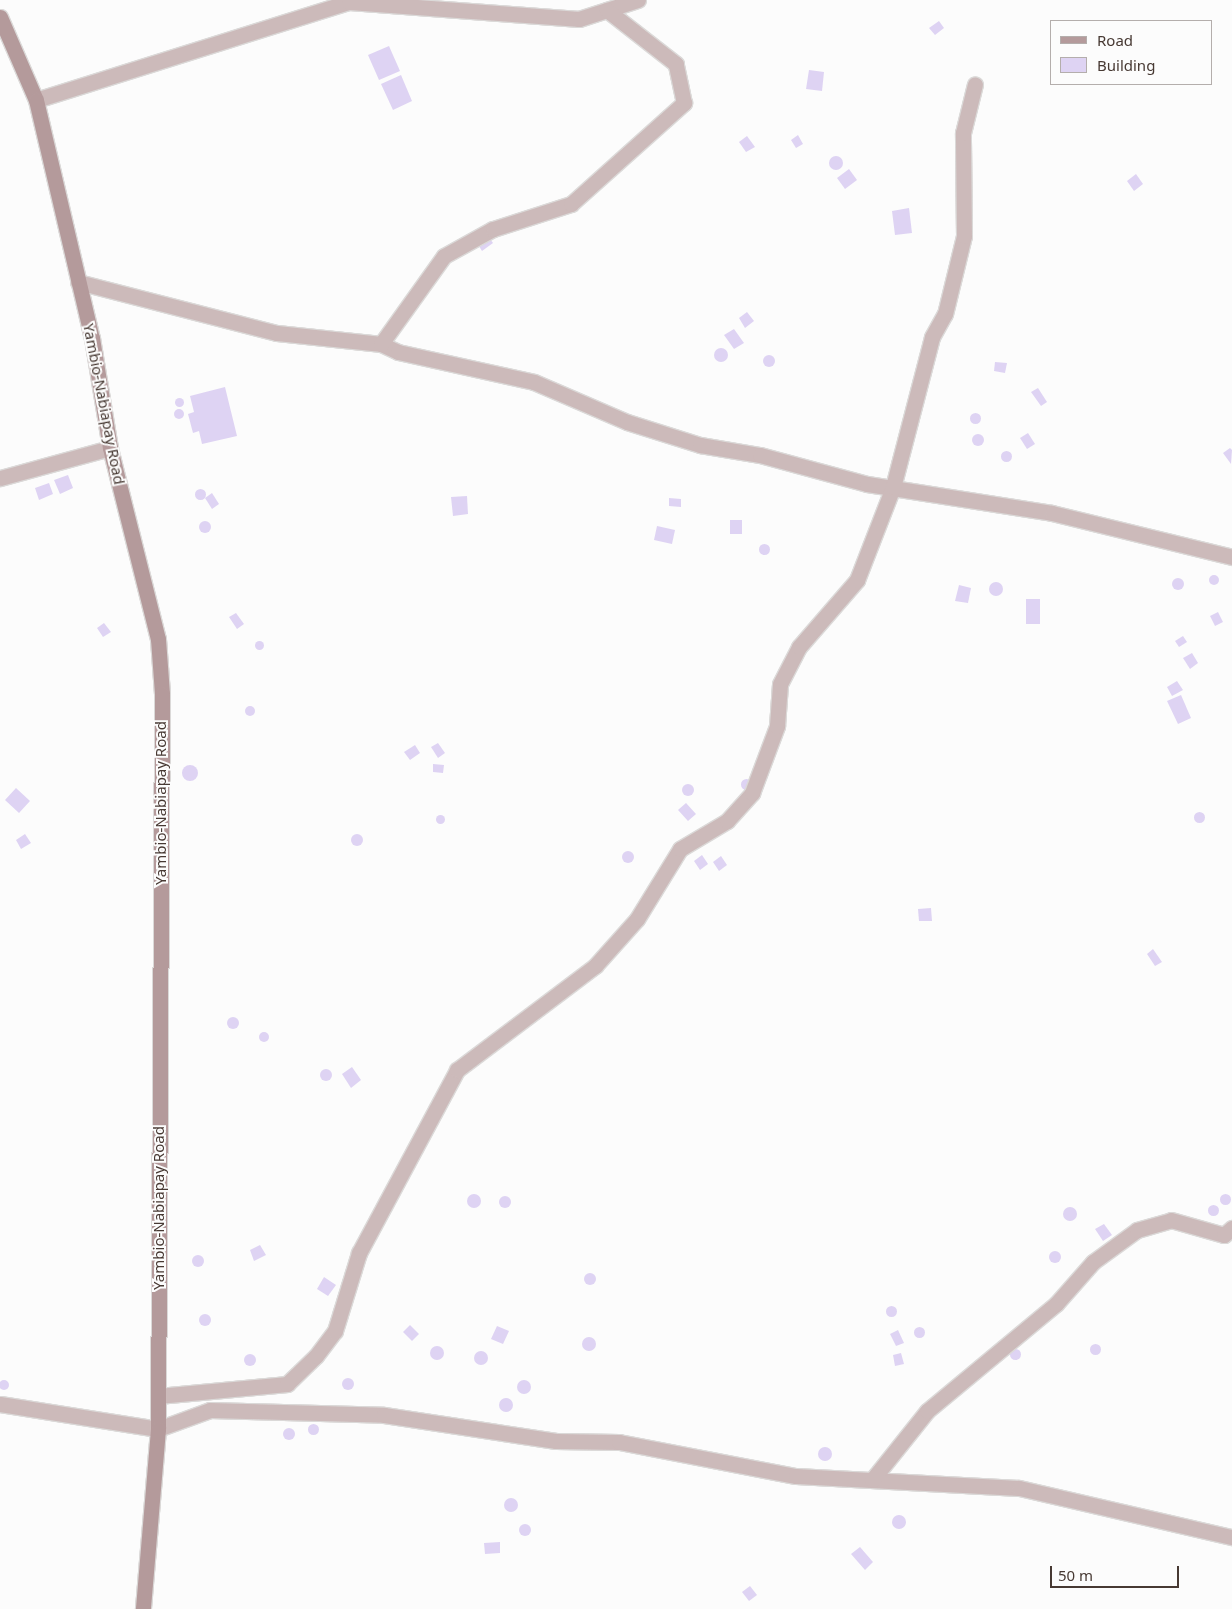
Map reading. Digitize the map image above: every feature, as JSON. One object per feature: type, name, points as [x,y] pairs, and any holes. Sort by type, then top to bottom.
[{"type":"main road","name":"Yambio-Nabiapay Road","points":[[0,18],[36,100],[92,338],[110,448],[158,639],[162,694],[158,1428],[143,1609]]},
{"type":"street","points":[[36,100],[349,2],[579,19],[638,0]]},
{"type":"street","points":[[381,344],[444,256],[493,229],[571,204],[684,103],[676,64],[607,10]]},
{"type":"street","points":[[158,1396],[287,1384],[316,1356],[335,1331],[359,1253],[457,1070],[595,966],[637,919],[680,849],[727,821],[752,793],[777,726],[780,684],[799,647],[857,580],[893,487],[932,338],[945,314],[964,236],[963,133],[975,84]]},
{"type":"street","points":[[78,282],[277,333],[381,344],[398,352],[534,382],[627,422],[700,445],[760,455],[893,487],[1052,513],[1232,557]]},
{"type":"street","points":[[0,478],[110,448]]},
{"type":"street","points":[[872,1480],[927,1411],[1056,1304],[1093,1262],[1137,1230],[1171,1220],[1224,1235],[1232,1228]]},
{"type":"street","points":[[0,1404],[158,1428],[210,1410],[384,1415],[556,1441],[619,1442],[796,1476],[1019,1488],[1232,1537]]},
{"type":"building","points":[[939,21],[944,28],[935,35],[929,28]]},
{"type":"building","points":[[389,46],[400,71],[379,80],[368,55]]},
{"type":"building","points":[[809,70],[824,72],[822,91],[806,89]]},
{"type":"building","points":[[401,75],[412,101],[393,110],[381,84]]},
{"type":"building","points":[[798,135],[803,144],[796,148],[791,140]]},
{"type":"building","points":[[747,136],[755,147],[746,152],[739,142]]},
{"type":"building","points":[[836,156],[841,158],[843,163],[841,168],[836,170],[831,168],[829,163],[831,158]]},
{"type":"building","points":[[849,169],[857,180],[845,189],[837,178]]},
{"type":"building","points":[[1136,174],[1143,184],[1134,191],[1127,181]]},
{"type":"building","points":[[909,208],[912,233],[895,235],[892,211]]},
{"type":"building","points":[[488,236],[493,243],[482,251],[477,243]]},
{"type":"building","points":[[747,312],[754,321],[745,328],[739,318]]},
{"type":"building","points":[[734,329],[744,343],[734,349],[724,335]]},
{"type":"building","points":[[718,348],[724,348],[728,355],[724,362],[718,362],[714,358],[714,352]]},
{"type":"building","points":[[767,355],[771,355],[775,361],[771,367],[767,367],[763,363],[763,359]]},
{"type":"building","points":[[995,362],[1007,363],[1005,373],[994,371]]},
{"type":"building","points":[[225,387],[237,436],[202,444],[199,431],[193,433],[188,414],[194,412],[190,396]]},
{"type":"building","points":[[1038,388],[1047,402],[1041,406],[1031,392]]},
{"type":"building","points":[[179,397],[184,402],[179,407],[174,402]]},
{"type":"building","points":[[179,409],[184,414],[179,419],[174,414]]},
{"type":"building","points":[[975,412],[981,418],[975,424],[969,418]]},
{"type":"building","points":[[1028,433],[1035,444],[1027,449],[1020,438]]},
{"type":"building","points":[[978,434],[984,440],[978,446],[972,440]]},
{"type":"building","points":[[1230,448],[1232,450],[1231,464],[1223,453]]},
{"type":"building","points":[[1004,451],[1008,451],[1011,456],[1010,460],[1004,461],[1001,458],[1001,454]]},
{"type":"building","points":[[68,475],[73,488],[60,494],[54,480]]},
{"type":"building","points":[[49,483],[53,494],[39,500],[35,488]]},
{"type":"building","points":[[198,489],[202,489],[205,494],[204,498],[198,499],[195,496],[195,492]]},
{"type":"building","points":[[212,493],[219,504],[212,509],[205,498]]},
{"type":"building","points":[[467,496],[468,514],[453,516],[451,497]]},
{"type":"building","points":[[669,498],[681,499],[681,507],[669,506]]},
{"type":"building","points":[[730,520],[742,520],[742,534],[730,534]]},
{"type":"building","points":[[203,521],[207,521],[211,527],[207,533],[203,533],[199,529],[199,525]]},
{"type":"building","points":[[657,526],[675,530],[672,544],[654,540]]},
{"type":"building","points":[[764,543],[770,549],[764,555],[758,549]]},
{"type":"building","points":[[1214,575],[1219,580],[1214,585],[1209,580]]},
{"type":"building","points":[[1176,578],[1180,578],[1184,584],[1180,590],[1176,590],[1172,586],[1172,582]]},
{"type":"building","points":[[996,582],[1001,584],[1003,589],[1001,594],[996,596],[991,594],[989,589],[991,584]]},
{"type":"building","points":[[959,585],[971,588],[968,603],[955,601]]},
{"type":"building","points":[[1026,599],[1040,599],[1040,624],[1026,624]]},
{"type":"building","points":[[1218,612],[1223,622],[1215,626],[1210,616]]},
{"type":"building","points":[[236,613],[244,624],[237,629],[229,617]]},
{"type":"building","points":[[104,623],[111,632],[103,637],[97,628]]},
{"type":"building","points":[[1183,636],[1187,642],[1179,647],[1175,641]]},
{"type":"building","points":[[259,641],[263,645],[259,649],[255,645]]},
{"type":"building","points":[[1192,653],[1198,663],[1190,669],[1183,658]]},
{"type":"building","points":[[1177,681],[1183,690],[1172,696],[1167,687]]},
{"type":"building","points":[[1181,695],[1191,718],[1178,724],[1167,701]]},
{"type":"building","points":[[248,706],[252,706],[255,711],[254,715],[248,716],[245,713],[245,709]]},
{"type":"building","points":[[438,743],[445,753],[438,758],[431,747]]},
{"type":"building","points":[[415,745],[420,753],[410,760],[404,752]]},
{"type":"building","points":[[433,764],[444,765],[443,773],[433,772]]},
{"type":"building","points":[[190,765],[198,773],[190,781],[182,773]]},
{"type":"building","points":[[746,778],[752,784],[746,790],[740,784]]},
{"type":"building","points":[[690,784],[693,785],[693,795],[686,796],[683,795],[682,788],[683,785]]},
{"type":"building","points":[[16,788],[30,801],[19,813],[5,800]]},
{"type":"building","points":[[686,803],[696,814],[688,821],[678,810]]},
{"type":"building","points":[[1197,812],[1201,812],[1204,817],[1203,821],[1197,822],[1194,819],[1194,815]]},
{"type":"building","points":[[440,814],[445,819],[440,824],[435,819]]},
{"type":"building","points":[[25,834],[31,843],[21,849],[16,840]]},
{"type":"building","points":[[357,834],[363,840],[357,846],[351,840]]},
{"type":"building","points":[[630,851],[633,852],[633,862],[626,863],[623,862],[622,855],[623,852]]},
{"type":"building","points":[[702,855],[708,864],[700,870],[694,861]]},
{"type":"building","points":[[721,856],[727,865],[719,871],[713,862]]},
{"type":"building","points":[[931,908],[932,921],[919,921],[918,909]]},
{"type":"building","points":[[1153,949],[1162,962],[1155,966],[1147,954]]},
{"type":"building","points":[[235,1017],[238,1018],[238,1028],[231,1029],[228,1028],[227,1021],[228,1018]]},
{"type":"building","points":[[262,1032],[266,1032],[269,1037],[268,1041],[262,1042],[259,1039],[259,1035]]},
{"type":"building","points":[[352,1067],[361,1080],[351,1088],[342,1074]]},
{"type":"building","points":[[328,1069],[331,1070],[331,1080],[324,1081],[321,1080],[320,1073],[321,1070]]},
{"type":"building","points":[[474,1194],[479,1196],[481,1201],[479,1206],[474,1208],[469,1206],[467,1201],[469,1196]]},
{"type":"building","points":[[1223,1194],[1227,1194],[1230,1199],[1229,1203],[1223,1204],[1220,1201],[1220,1197]]},
{"type":"building","points":[[503,1196],[507,1196],[511,1202],[507,1208],[503,1208],[499,1204],[499,1200]]},
{"type":"building","points":[[1211,1205],[1215,1205],[1218,1210],[1217,1214],[1211,1215],[1208,1212],[1208,1208]]},
{"type":"building","points":[[1067,1207],[1073,1207],[1077,1214],[1073,1221],[1067,1221],[1063,1217],[1063,1211]]},
{"type":"building","points":[[1104,1224],[1112,1235],[1103,1241],[1095,1229]]},
{"type":"building","points":[[260,1245],[266,1255],[254,1261],[250,1250]]},
{"type":"building","points":[[1057,1251],[1060,1252],[1060,1262],[1053,1263],[1050,1262],[1049,1255],[1050,1252]]},
{"type":"building","points":[[196,1255],[200,1255],[204,1261],[200,1267],[196,1267],[192,1263],[192,1259]]},
{"type":"building","points":[[588,1273],[592,1273],[596,1279],[592,1285],[588,1285],[584,1281],[584,1277]]},
{"type":"building","points":[[324,1277],[336,1285],[328,1296],[317,1289]]},
{"type":"building","points":[[891,1305],[897,1311],[891,1317],[885,1311]]},
{"type":"building","points":[[203,1314],[207,1314],[211,1320],[207,1326],[203,1326],[199,1322],[199,1318]]},
{"type":"building","points":[[410,1325],[419,1334],[412,1341],[403,1332]]},
{"type":"building","points":[[497,1326],[509,1331],[503,1344],[491,1339]]},
{"type":"building","points":[[919,1326],[925,1332],[919,1338],[913,1332]]},
{"type":"building","points":[[898,1330],[904,1343],[896,1346],[890,1334]]},
{"type":"building","points":[[589,1337],[594,1339],[596,1344],[594,1349],[589,1351],[584,1349],[582,1344],[584,1339]]},
{"type":"building","points":[[1093,1344],[1097,1344],[1100,1349],[1099,1353],[1093,1354],[1090,1351],[1090,1347]]},
{"type":"building","points":[[437,1346],[442,1348],[444,1353],[442,1358],[437,1360],[432,1358],[430,1353],[432,1348]]},
{"type":"building","points":[[1013,1349],[1017,1349],[1020,1354],[1019,1358],[1013,1359],[1010,1356],[1010,1352]]},
{"type":"building","points":[[481,1351],[486,1353],[488,1358],[486,1363],[481,1365],[476,1363],[474,1358],[476,1353]]},
{"type":"building","points":[[901,1353],[904,1364],[895,1366],[893,1355]]},
{"type":"building","points":[[252,1354],[255,1355],[255,1365],[248,1366],[245,1365],[244,1358],[245,1355]]},
{"type":"building","points":[[346,1378],[350,1378],[354,1384],[350,1390],[346,1390],[342,1386],[342,1382]]},
{"type":"building","points":[[4,1380],[9,1385],[4,1390],[-1,1385]]},
{"type":"building","points":[[524,1380],[529,1382],[531,1387],[529,1392],[524,1394],[519,1392],[517,1387],[519,1382]]},
{"type":"building","points":[[506,1398],[511,1400],[513,1405],[511,1410],[506,1412],[501,1410],[499,1405],[501,1400]]},
{"type":"building","points":[[313,1423],[319,1429],[313,1435],[307,1429]]},
{"type":"building","points":[[287,1428],[291,1428],[295,1434],[291,1440],[287,1440],[283,1436],[283,1432]]},
{"type":"building","points":[[825,1447],[830,1449],[832,1454],[830,1459],[825,1461],[820,1459],[818,1454],[820,1449]]},
{"type":"building","points":[[511,1498],[516,1500],[518,1505],[516,1510],[511,1512],[506,1510],[504,1505],[506,1500]]},
{"type":"building","points":[[899,1515],[904,1517],[906,1522],[904,1527],[899,1529],[894,1527],[892,1522],[894,1517]]},
{"type":"building","points":[[523,1524],[527,1524],[531,1530],[527,1536],[523,1536],[519,1532],[519,1528]]},
{"type":"building","points":[[500,1542],[500,1553],[485,1554],[484,1543]]},
{"type":"building","points":[[860,1547],[873,1562],[865,1570],[851,1554]]},
{"type":"building","points":[[750,1586],[757,1595],[749,1601],[742,1592]]}]
